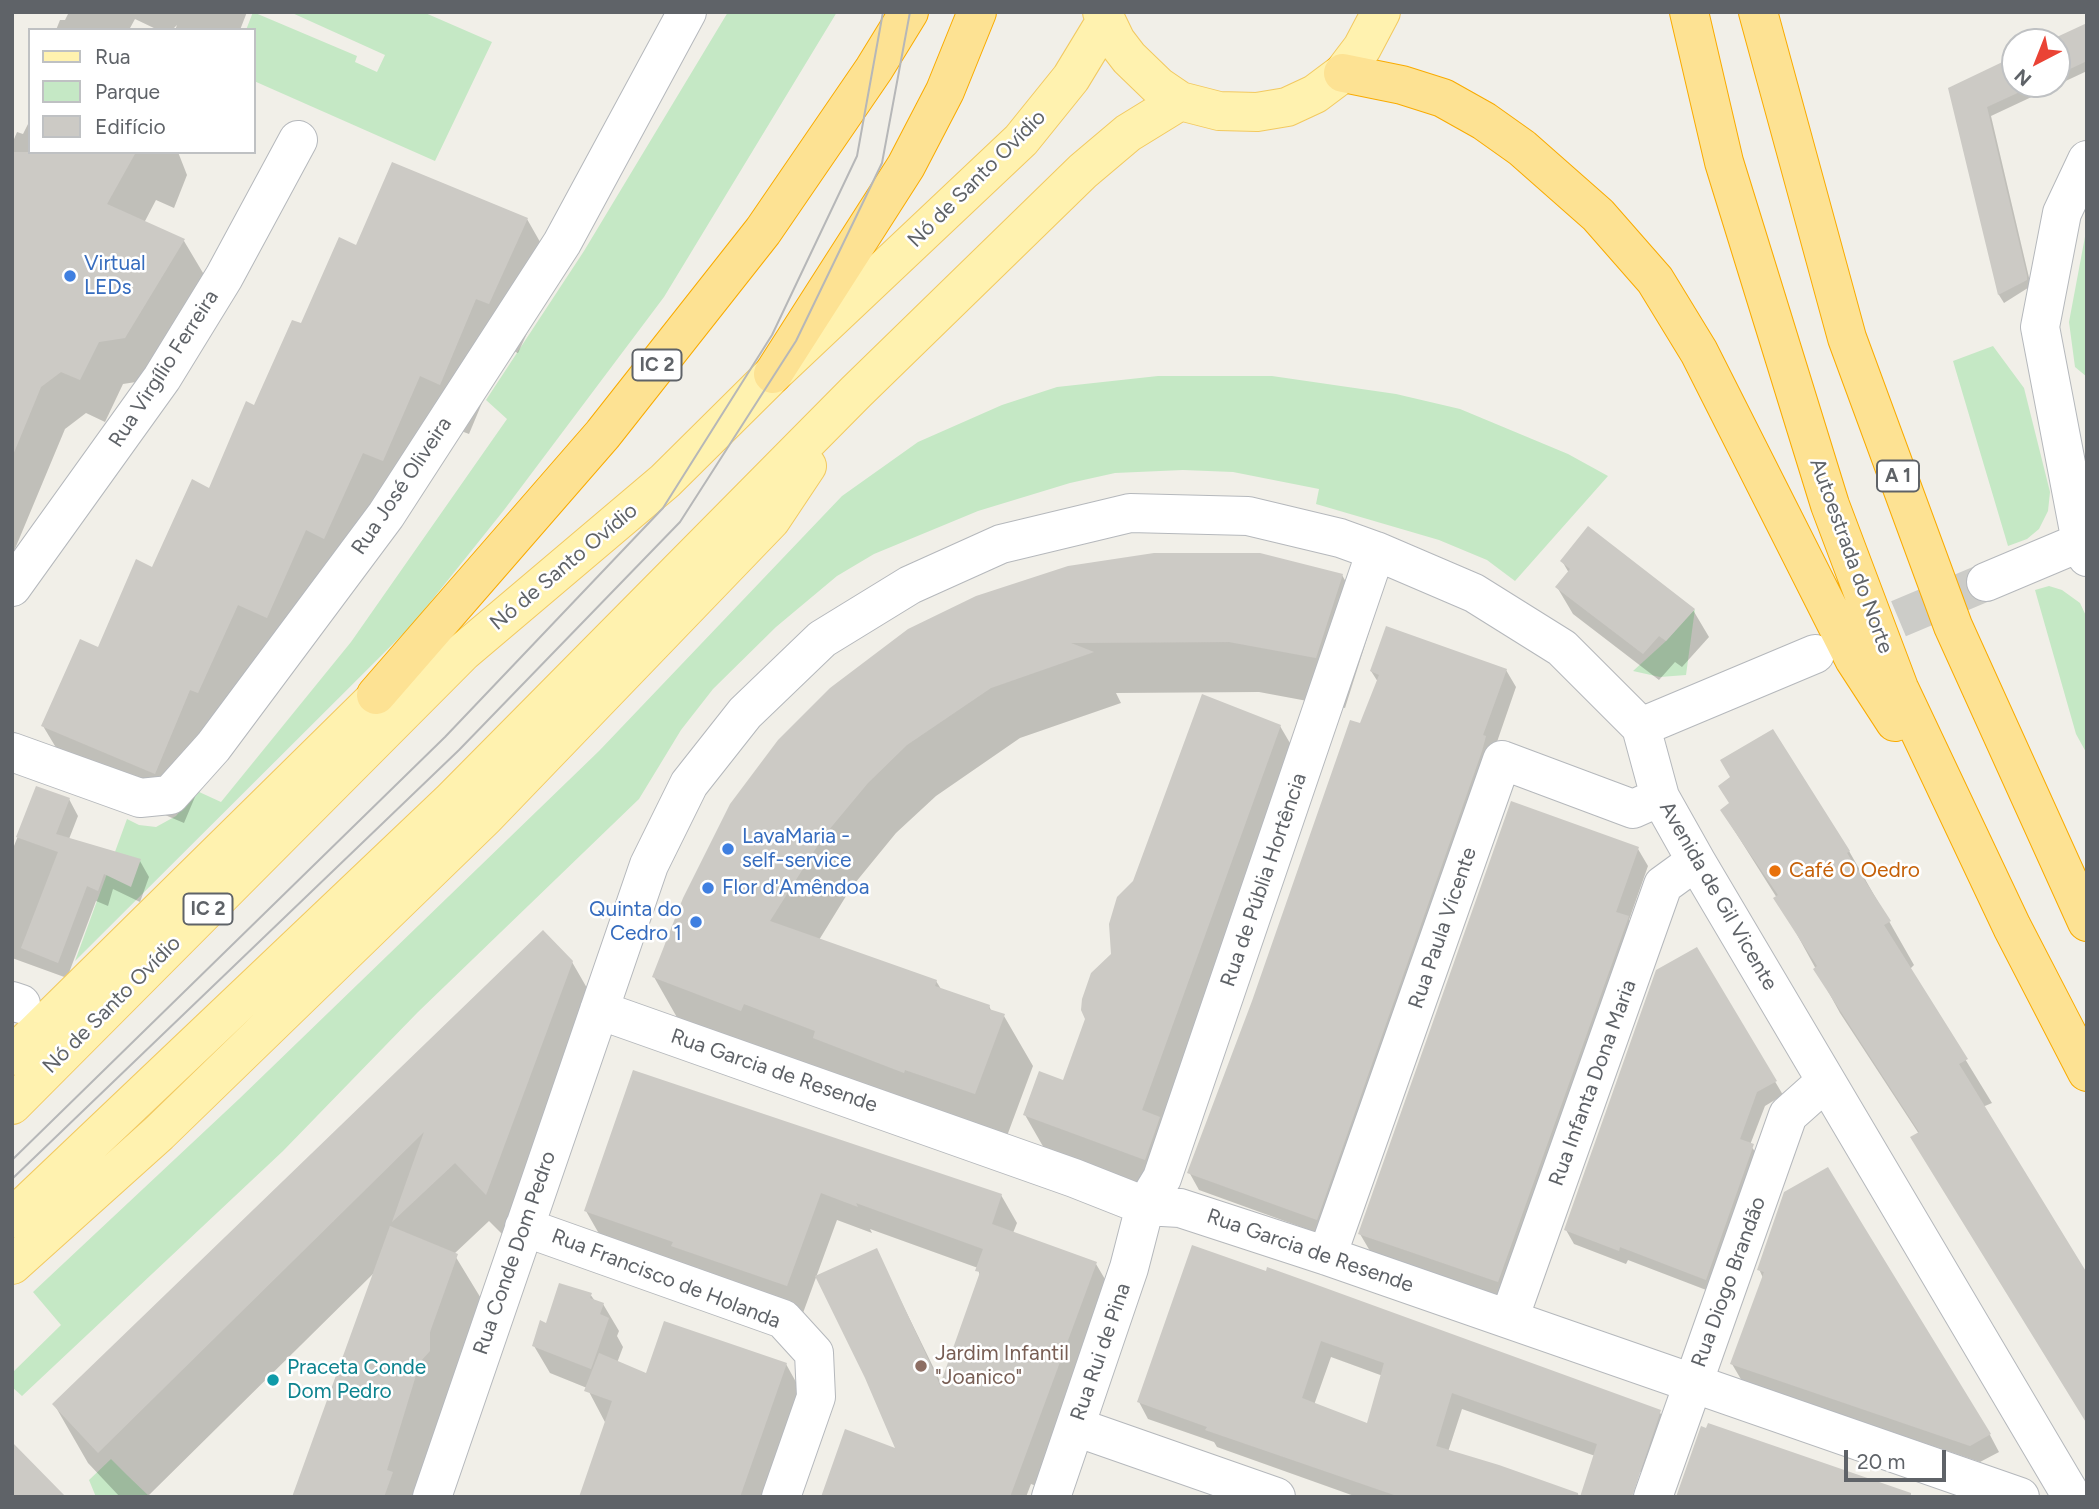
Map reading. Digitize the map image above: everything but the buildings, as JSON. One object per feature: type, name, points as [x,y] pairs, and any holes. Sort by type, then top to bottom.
[{"type":"highway","name":"IC 2","points":[[376,695],[603,434],[763,231],[874,69],[909,12]]},
{"type":"highway","name":"IC 2","points":[[773,374],[906,166],[945,91],[977,12]]},
{"type":"highway","name":"Autoestrada do Norte","points":[[1689,12],[1724,162],[1830,505],[1899,688],[2012,928],[2087,1072]]},
{"type":"highway","name":"A 1","points":[[1758,12],[1847,338],[1953,626],[2087,922]]},
{"type":"highway","points":[[1343,73],[1402,85],[1443,98],[1485,121],[1522,148],[1598,215],[1656,280],[1699,352],[1854,659],[1962,823]]},
{"type":"main road","points":[[1104,17],[1116,41],[1143,74],[1180,101],[1219,111],[1257,112],[1287,107],[1315,94],[1343,73],[1367,40],[1381,12]]},
{"type":"main road","name":"Nó de Santo Ovídio","points":[[12,1105],[463,652],[665,481],[773,374],[1021,140],[1071,78],[1104,17]]},
{"type":"main road","points":[[12,1218],[450,802],[856,392],[1083,171],[1128,133],[1180,101]]},
{"type":"main road","points":[[12,1265],[159,1133],[597,704],[771,520],[856,392]]},
{"type":"main road","name":"IC 2","points":[[12,1056],[376,695],[516,572],[665,481]]},
{"type":"street","name":"Rua José Oliveira","points":[[12,752],[139,798],[170,794],[213,747],[386,515],[562,243],[688,12]]},
{"type":"street","name":"Rua Virgílio Ferreira","points":[[12,587],[162,378],[224,277],[298,139]]},
{"type":"street","points":[[1986,582],[2084,550],[2078,482],[2040,327],[2062,213],[2087,160]]},
{"type":"street","name":"Avenida de Gil Vicente","points":[[599,1010],[649,865],[689,784],[745,713],[822,639],[910,585],[1001,544],[1130,513],[1248,516],[1340,538],[1474,593],[1562,648],[1641,727],[1660,797],[2068,1496]]},
{"type":"street","name":"Rua de Públia Hortência","points":[[1145,1206],[1162,1178],[1376,551]]},
{"type":"street","points":[[1641,727],[1815,654]]},
{"type":"street","name":"Rua Paula Vicente","points":[[1327,1256],[1502,760],[1633,809],[1660,797]]},
{"type":"street","name":"Rua Infanta Dona Maria","points":[[1509,1319],[1663,885],[1696,861]]},
{"type":"street","name":"Rua Garcia de Resende","points":[[599,1010],[1074,1178],[1145,1206],[1180,1208],[1327,1256],[2020,1497]]},
{"type":"street","name":"Rua Conde Dom Pedro","points":[[432,1497],[599,1010]]},
{"type":"street","name":"Rua Diogo Brandão","points":[[1653,1497],[1788,1115],[1825,1082]]},
{"type":"street","name":"Rua Rui de Pina","points":[[1051,1497],[1129,1268],[1145,1206]]},
{"type":"street","name":"Rua Francisco de Holanda","points":[[524,1227],[783,1319],[814,1353],[816,1397],[781,1497]]},
{"type":"street","points":[[1076,1427],[1276,1497]]},
{"type":"green space","points":[[253,12],[357,56],[355,62],[377,72],[385,55],[290,12],[423,12],[492,42],[435,161],[256,82],[256,28],[247,28]]},
{"type":"green space","points":[[728,12],[837,12],[664,297],[504,510],[412,625],[75,961],[127,819],[139,825],[156,827],[176,816],[197,791],[221,802],[351,642],[507,419],[486,400],[584,251]]},
{"type":"green space","points":[[2087,226],[2087,377],[2075,367],[2069,322]]},
{"type":"green space","points":[[1993,346],[2024,388],[2050,492],[2048,511],[2039,529],[2027,539],[2008,546],[1953,361]]},
{"type":"green space","points":[[1158,376],[1272,376],[1396,394],[1460,409],[1568,454],[1608,476],[1515,581],[1487,560],[1439,540],[1316,504],[1319,489],[1233,472],[1183,470],[1115,473],[1070,483],[978,511],[874,554],[837,576],[776,627],[713,689],[681,730],[639,799],[418,1012],[283,1151],[22,1396],[12,1387],[12,1373],[61,1325],[33,1292],[239,1099],[599,751],[842,496],[918,442],[1002,405],[1057,387]]},
{"type":"green space","points":[[2049,586],[2062,590],[2080,603],[2087,618],[2087,754],[2076,734],[2035,590]]},
{"type":"green space","points":[[1695,609],[1686,675],[1660,677],[1633,671],[1666,641]]},
{"type":"green space","points":[[111,1459],[150,1497],[96,1497],[89,1480]]},
{"type":"tunnel","points":[[1846,641],[1986,582]]},
{"type":"tram line","points":[[12,1160],[445,737],[663,508],[772,335],[857,156],[883,12]]},
{"type":"tram line","points":[[12,1179],[459,750],[680,522],[796,341],[882,163],[910,12]]},
{"type":"place","name":"Virtual LEDs","points":[[70,276]]},
{"type":"place","name":"LavaMaria - self-service","points":[[728,849]]},
{"type":"place","name":"Café O Oedro","points":[[1775,871]]},
{"type":"place","name":"Flor d'Amêndoa","points":[[708,888]]},
{"type":"place","name":"Quinta do Cedro 1","points":[[696,922]]},
{"type":"place","name":"Jardim Infantil \"Joanico\"","points":[[921,1366]]},
{"type":"place","name":"Praceta Conde Dom Pedro","points":[[273,1380]]}]
